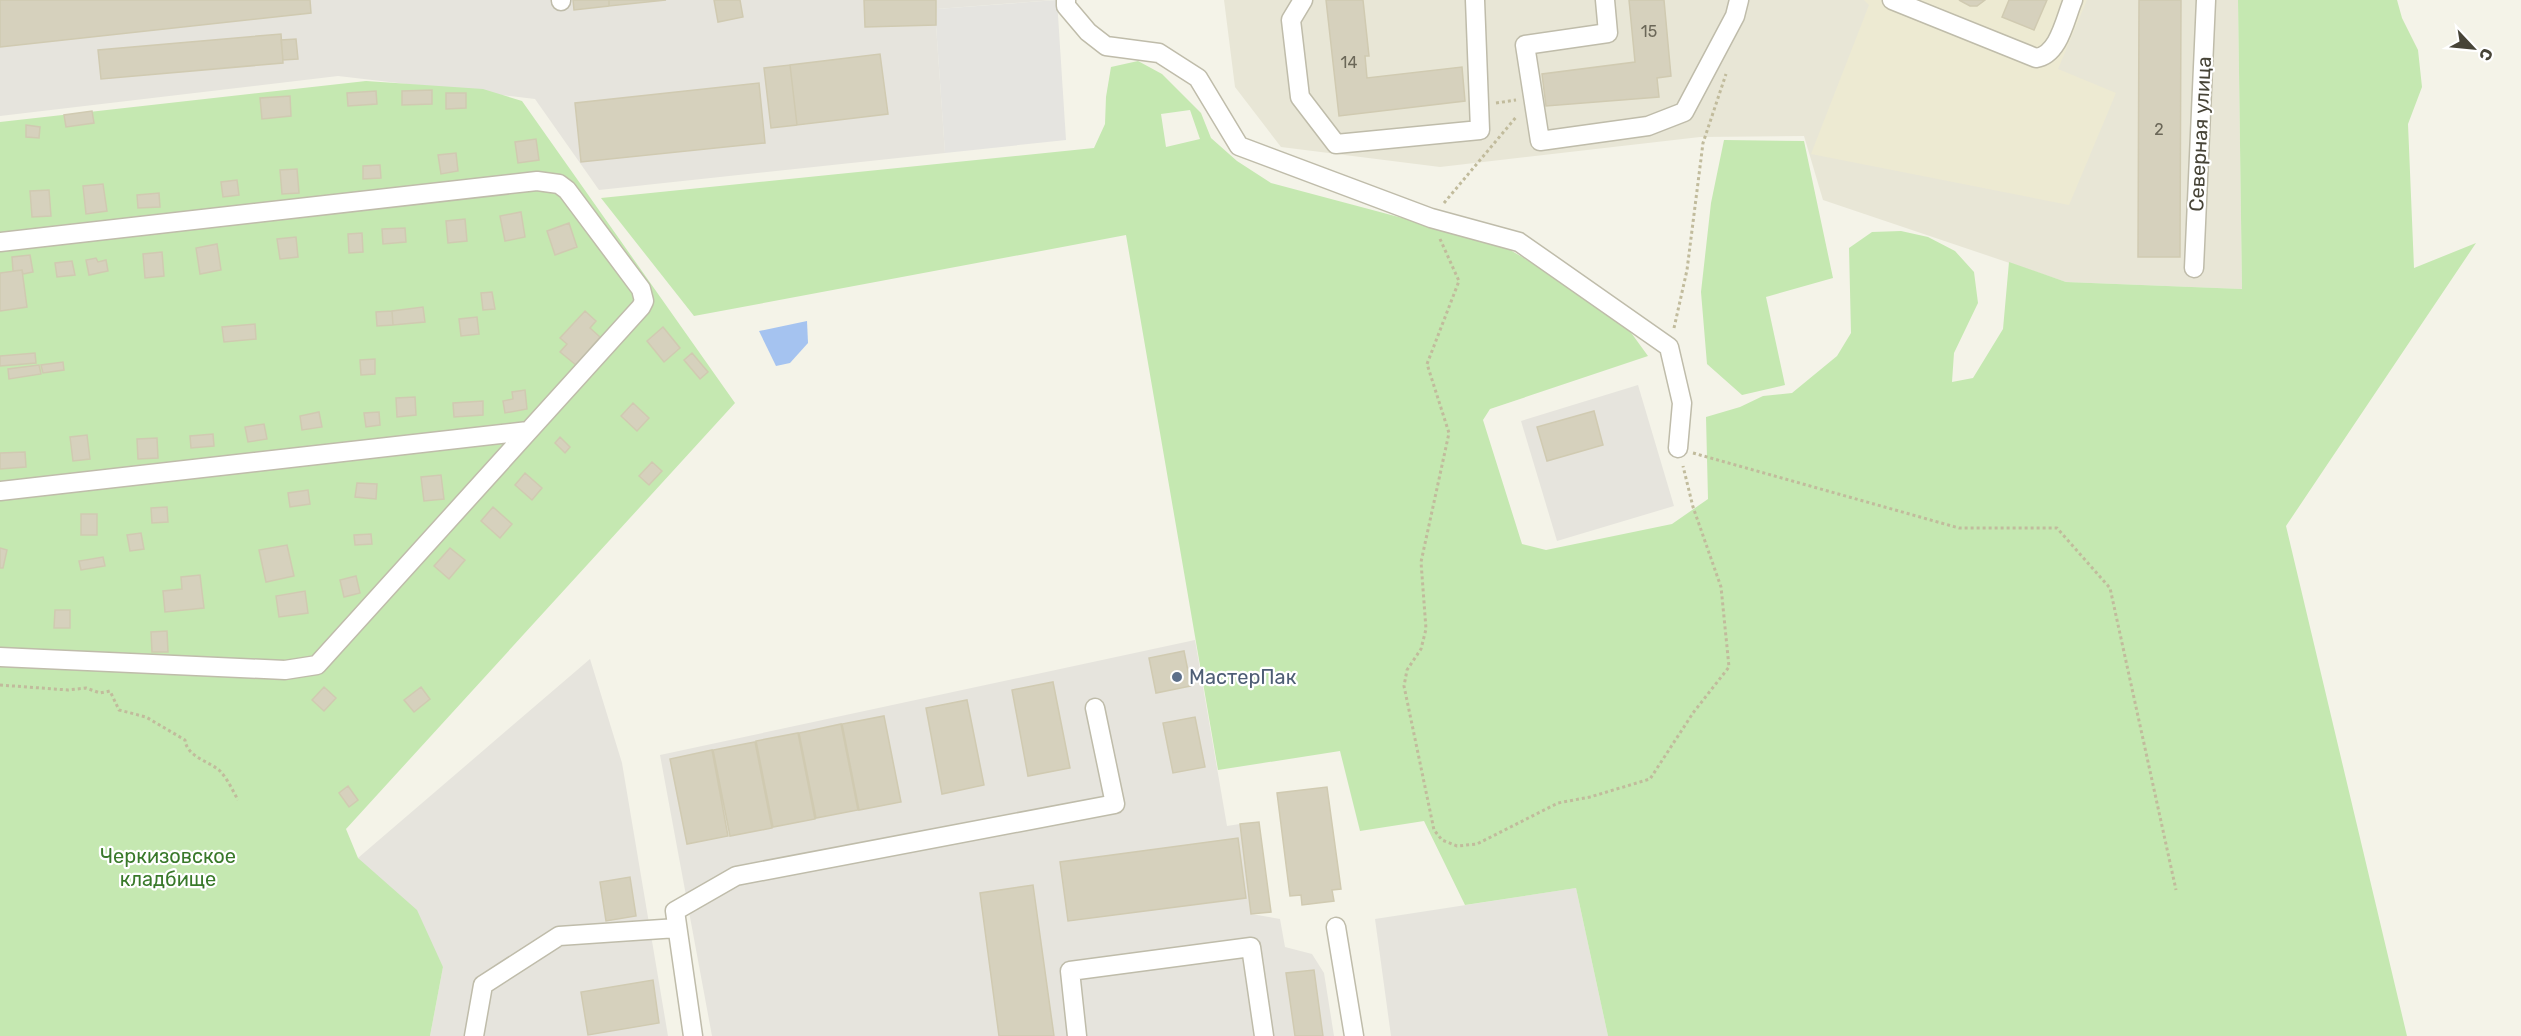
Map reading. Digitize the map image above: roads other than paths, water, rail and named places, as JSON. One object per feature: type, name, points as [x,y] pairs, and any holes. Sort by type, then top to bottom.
[{"type":"street","points":[[1066,0],[1066,6],[1088,32],[1106,46],[1159,53],[1198,78],[1239,146],[1431,218],[1519,242],[1669,347],[1682,403],[1678,448]]},
{"type":"street","points":[[1303,0],[1291,20],[1300,97],[1336,144],[1480,130],[1475,0]]},
{"type":"street","points":[[1605,0],[1608,33],[1525,45],[1540,141],[1648,126],[1684,112],[1736,16],[1739,0]]},
{"type":"street","points":[[1892,0],[2036,58],[2043,57],[2053,49],[2073,0]]},
{"type":"street","name":"Северная улица","points":[[2194,268],[2206,0]]},
{"type":"street","points":[[0,242],[537,181],[559,184],[567,190],[641,289],[644,301],[317,664],[285,670],[0,657]]},
{"type":"street","points":[[0,491],[528,431]]},
{"type":"street","points":[[693,1036],[675,911],[736,876],[1115,804],[1095,708]]},
{"type":"street","points":[[1336,927],[1354,1036]]},
{"type":"street","points":[[474,1036],[483,986],[559,936],[677,928]]},
{"type":"street","points":[[1077,1036],[1070,971],[1251,947],[1264,1036]]},
{"type":"water","points":[[807,321],[808,343],[790,363],[776,366],[759,331]]},
{"type":"place","name":"МастерПак","points":[[1177,677]]},
{"type":"park label","name":"Черкизовское кладбище","points":[[168,868]]}]
